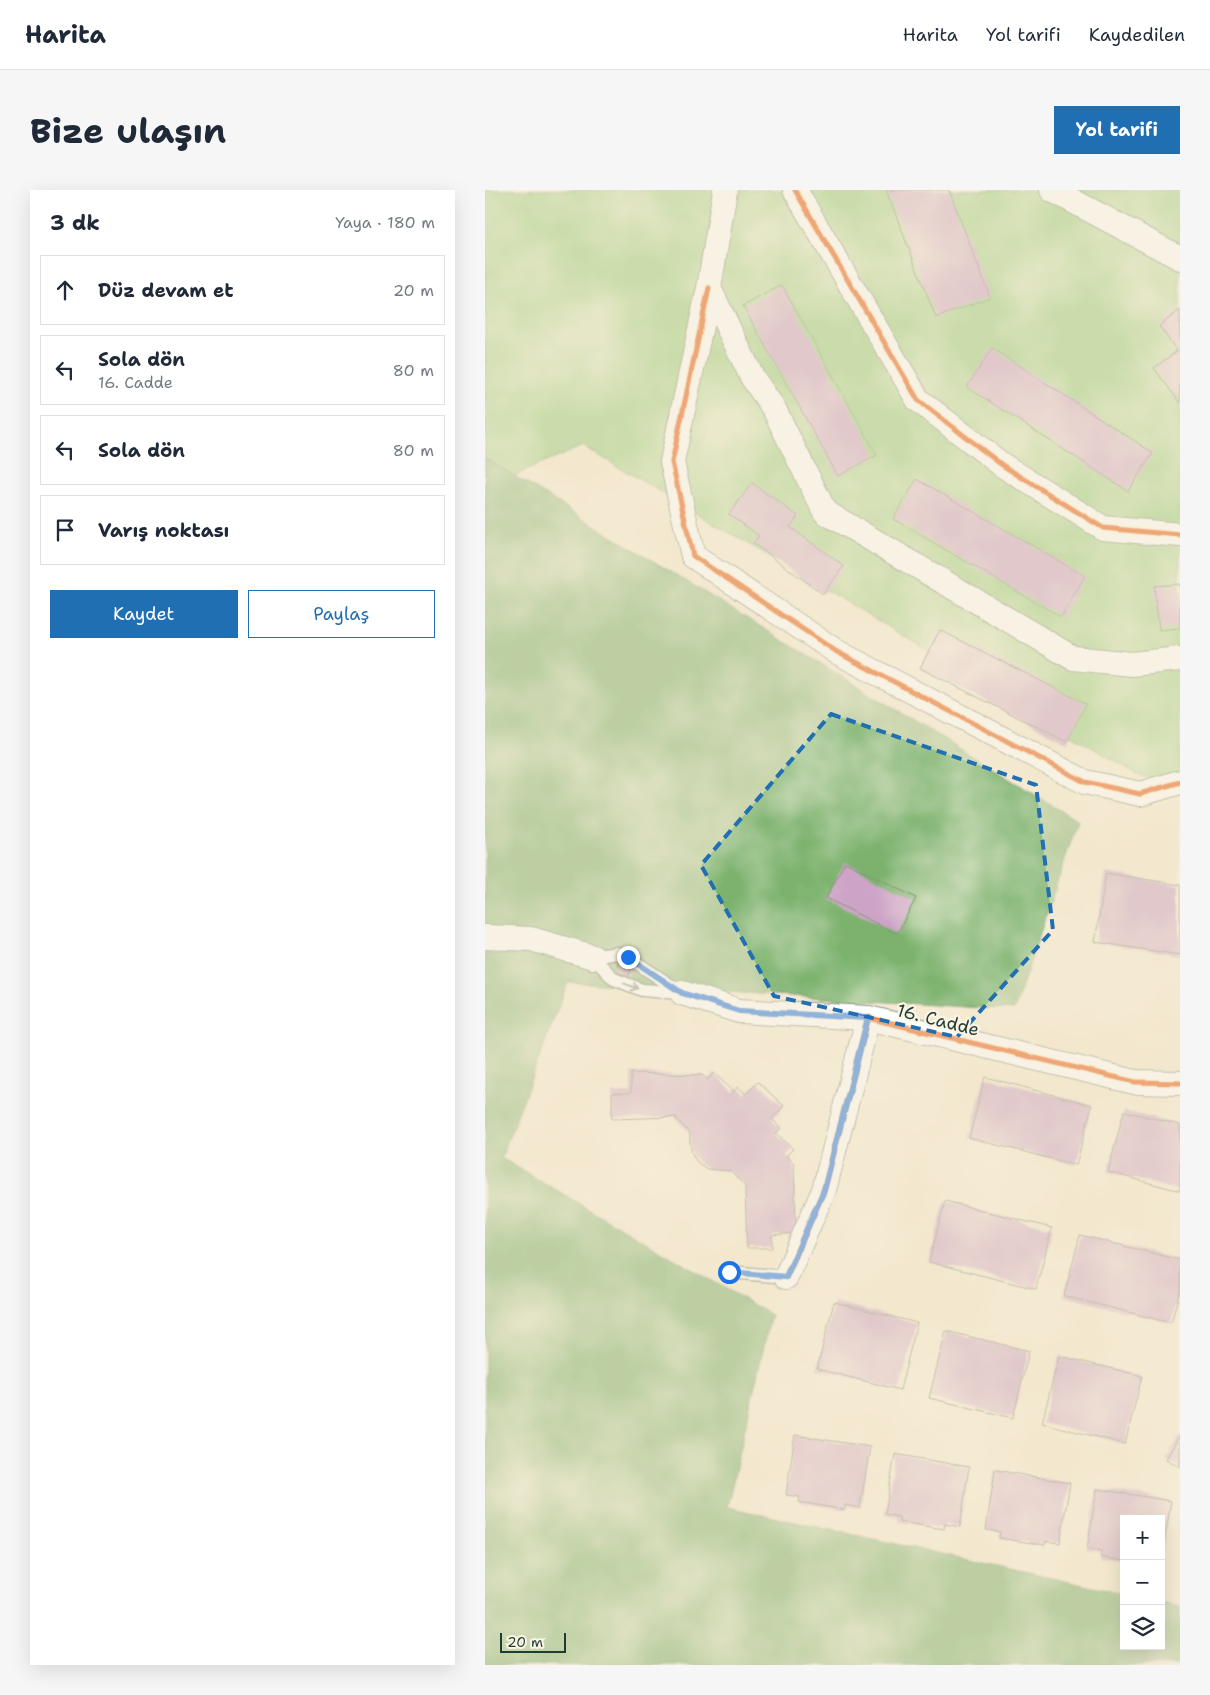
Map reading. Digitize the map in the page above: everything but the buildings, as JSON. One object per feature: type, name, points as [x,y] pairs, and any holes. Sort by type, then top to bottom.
[{"type":"street","points":[[725,190],[709,288],[672,462],[693,556],[837,652],[1085,782],[1140,794],[1180,782]]},
{"type":"street","points":[[795,190],[918,400],[1002,465],[1103,528],[1180,535]]},
{"type":"street","points":[[1052,190],[1180,258]]},
{"type":"street","points":[[709,288],[752,377],[774,409],[825,512],[1073,658],[1131,664],[1180,660]]},
{"type":"street","points":[[485,937],[531,939],[593,957]]},
{"type":"street","name":"16. Cadde","points":[[682,993],[739,1011],[868,1018],[1135,1082],[1180,1083]]},
{"type":"street","points":[[786,1277],[824,1190],[868,1018]]},
{"type":"lane","points":[[593,957],[617,953],[628,957],[682,993]]},
{"type":"lane","points":[[593,957],[614,979],[642,990],[682,993]]},
{"type":"lane","points":[[729,1272],[786,1277]]},
{"type":"highlighted area","points":[[831,714],[1036,785],[1053,930],[957,1037],[774,996],[701,865]]},
{"type":"green space","points":[[485,190],[1180,190],[1180,788],[1137,774],[583,446],[485,488]]},
{"type":"green space","points":[[485,458],[1078,821],[1014,1010],[568,982],[501,1158],[771,1315],[727,1507],[1120,1593],[1120,1650],[1165,1650],[1165,1604],[1180,1607],[1180,1665],[485,1665]]},
{"type":"cycle path","points":[[795,190],[918,400],[1002,465],[1103,528],[1180,535]]},
{"type":"cycle path","points":[[709,288],[672,462],[693,556],[837,652],[1085,782],[1140,794],[1180,782]]},
{"type":"cycle path","points":[[786,1277],[824,1190],[868,1018],[1135,1082],[1180,1083]]},
{"type":"route","points":[[628,957],[682,993],[739,1011],[868,1018],[824,1190],[786,1277],[729,1272]]}]
